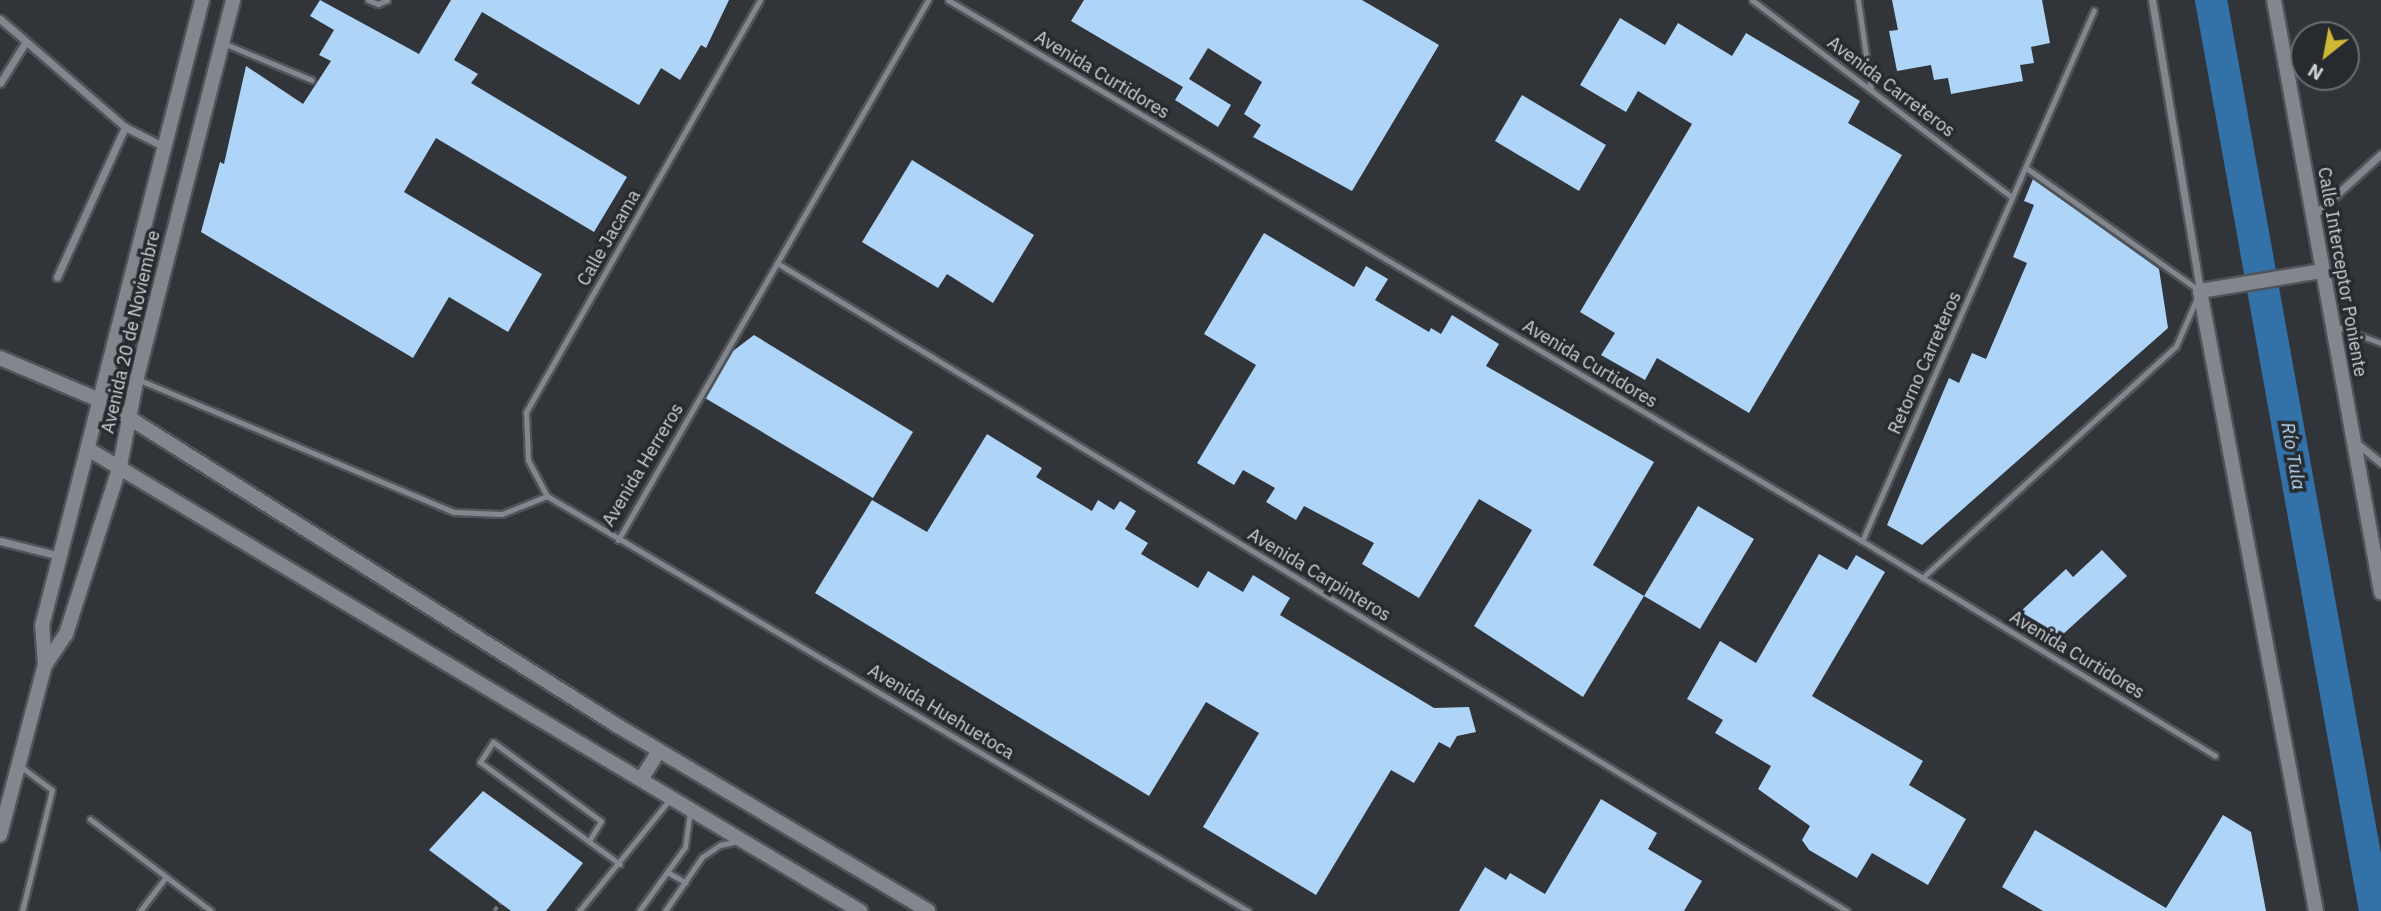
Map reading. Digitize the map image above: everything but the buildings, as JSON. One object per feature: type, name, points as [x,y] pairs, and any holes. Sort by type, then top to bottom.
[{"type":"main road","name":"Avenida 20 de Noviembre","points":[[0,835],[3,811],[19,765],[45,665],[43,626],[98,399],[201,0]]},
{"type":"main road","name":"Avenida 20 de Noviembre","points":[[45,665],[66,634],[120,466],[137,377],[233,0]]},
{"type":"main road","name":"Calle Interceptor Poniente","points":[[2274,0],[2381,592]]},
{"type":"main road","points":[[2316,911],[2206,291],[2322,271]]},
{"type":"main road","points":[[0,358],[98,399],[659,751],[928,911]]},
{"type":"main road","points":[[88,449],[642,778],[860,911]]},
{"type":"main road","points":[[642,778],[659,751]]},
{"type":"street","points":[[2151,0],[2206,291]]},
{"type":"street","points":[[0,19],[125,127],[163,146]]},
{"type":"street","points":[[0,83],[25,43]]},
{"type":"street","points":[[57,277],[125,127]]},
{"type":"street","points":[[2313,216],[2381,154]]},
{"type":"street","points":[[2352,440],[2381,463]]},
{"type":"street","points":[[0,541],[60,556]]},
{"type":"lane","points":[[368,0],[378,4],[387,0]]},
{"type":"lane","name":"Calle Jacama","points":[[547,496],[528,460],[526,412],[760,0]]},
{"type":"lane","name":"Avenida Herreros","points":[[547,496],[618,540],[928,0]]},
{"type":"lane","name":"Avenida Curtidores","points":[[948,0],[1863,541],[2215,756]]},
{"type":"lane","name":"Avenida Carreteros","points":[[1752,0],[2012,197]]},
{"type":"lane","points":[[1858,0],[1871,90]]},
{"type":"lane","name":"Retorno Carreteros","points":[[1863,541],[2094,10]]},
{"type":"lane","points":[[223,43],[312,80]]},
{"type":"lane","points":[[1922,578],[2176,346],[2206,291],[2025,167]]},
{"type":"lane","name":"Avenida Carpinteros","points":[[777,263],[1847,911]]},
{"type":"lane","points":[[2332,324],[2381,343]]},
{"type":"lane","points":[[107,367],[137,377],[454,512],[502,514],[547,496]]},
{"type":"lane","name":"Avenida Huehuetoca","points":[[618,540],[1248,911]]},
{"type":"lane","points":[[589,841],[601,821],[493,742],[480,762],[589,841],[620,863]]},
{"type":"lane","points":[[19,765],[52,790],[22,911]]},
{"type":"lane","points":[[579,911],[673,797]]},
{"type":"lane","points":[[639,911],[690,838],[689,807]]},
{"type":"lane","points":[[90,820],[211,911]]},
{"type":"lane","points":[[664,911],[711,851],[743,840]]},
{"type":"lane","points":[[667,872],[685,882]]},
{"type":"lane","points":[[140,911],[166,877]]},
{"type":"path","points":[[494,911],[500,903]]},
{"type":"waterway","name":"Río Tula","points":[[2211,0],[2375,911]]}]
